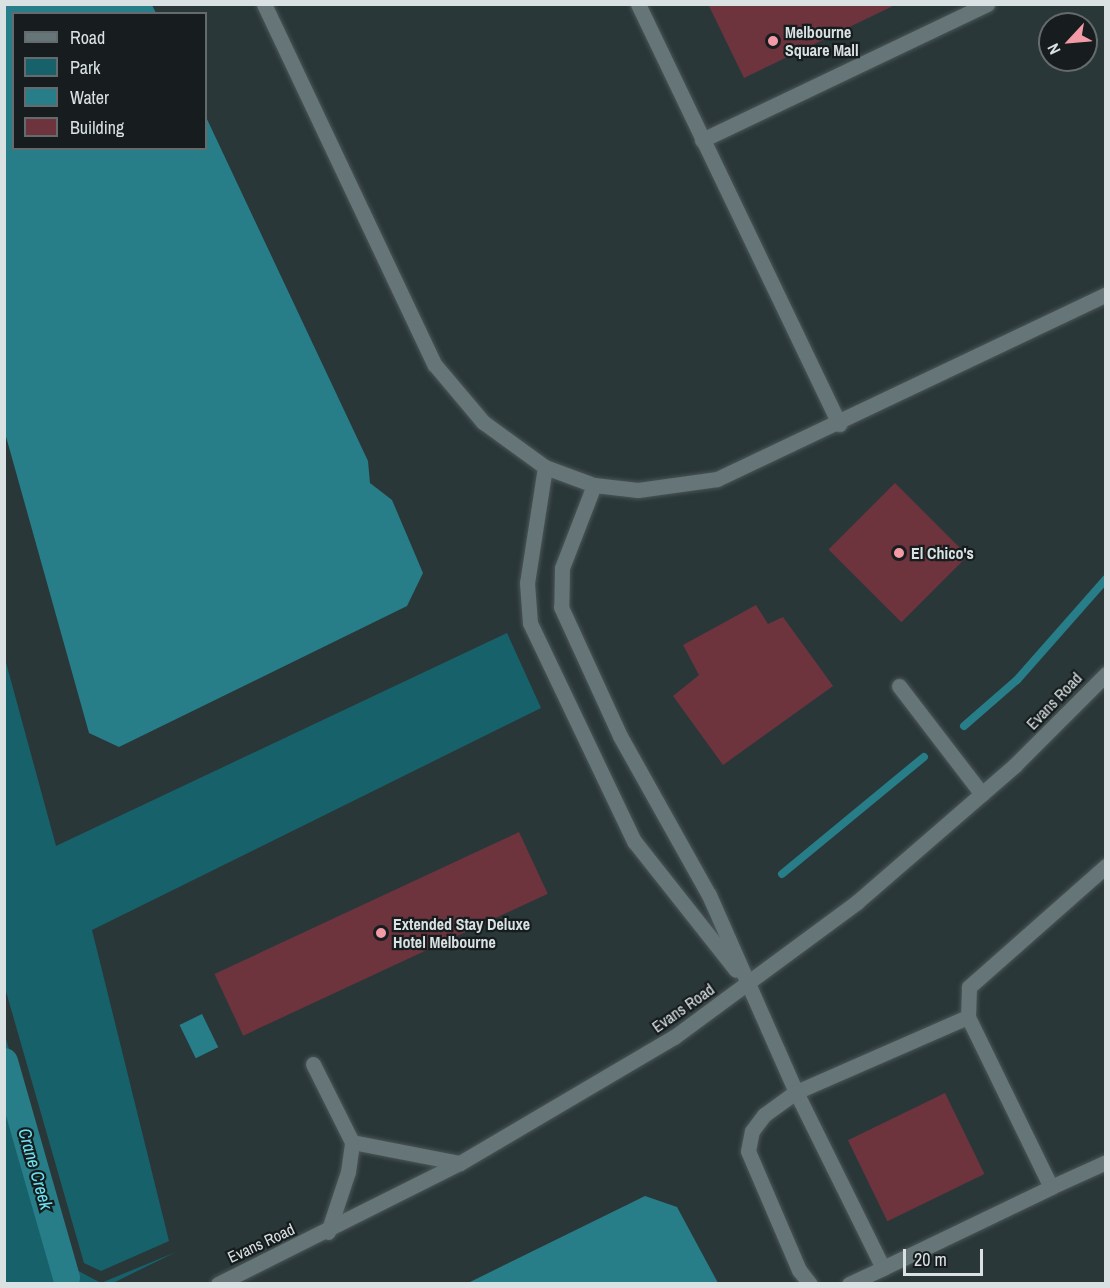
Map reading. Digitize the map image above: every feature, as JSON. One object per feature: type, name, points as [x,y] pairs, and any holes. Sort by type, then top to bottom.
[{"type":"street","points":[[264,4],[435,365],[483,422],[545,466],[594,485],[638,490],[717,479],[839,424],[1106,294]]},
{"type":"street","points":[[638,4],[839,424]]},
{"type":"street","points":[[702,140],[987,4]]},
{"type":"street","points":[[545,466],[527,584],[530,623],[634,841],[748,984]]},
{"type":"street","points":[[594,485],[562,568],[561,607],[620,736],[709,895],[796,1092],[883,1268]]},
{"type":"street","name":"Evans Road","points":[[218,1284],[328,1232],[460,1163],[598,1086],[748,984],[857,902],[982,794],[1106,674]]},
{"type":"street","points":[[899,686],[982,794]]},
{"type":"street","points":[[1051,1187],[968,1017],[969,987],[1106,866]]},
{"type":"street","points":[[810,1284],[748,1151],[752,1131],[764,1116],[796,1092],[968,1017]]},
{"type":"street","points":[[313,1064],[351,1142],[348,1172],[328,1232]]},
{"type":"street","points":[[351,1142],[460,1163]]},
{"type":"street","points":[[849,1284],[1106,1162]]},
{"type":"green space","points":[[507,633],[541,708],[92,930],[169,1241],[101,1271],[84,1263],[5,988],[5,659],[56,846]]},
{"type":"green space","points":[[5,1035],[71,1267],[101,1283],[5,1283]]},
{"type":"green space","points":[[176,1252],[113,1283],[101,1283]]},
{"type":"water","points":[[4,5],[152,5],[156,12],[12,12],[12,150],[207,150],[207,119],[368,461],[370,483],[392,500],[423,573],[407,606],[119,747],[89,733],[5,433]]},
{"type":"water","points":[[202,1014],[218,1047],[196,1058],[180,1025]]},
{"type":"water","points":[[645,1196],[677,1207],[718,1283],[468,1283]]},
{"type":"building","name":"Melbourne Square Mall","points":[[708,4],[897,4],[744,78]]},
{"type":"building","name":"El Chico's","points":[[895,483],[968,556],[901,622],[829,549]]},
{"type":"building","points":[[756,605],[768,624],[783,617],[833,686],[723,765],[673,696],[699,675],[683,645]]},
{"type":"building","name":"Extended Stay Deluxe Hotel Melbourne","points":[[519,832],[548,894],[243,1036],[214,974]]},
{"type":"building","points":[[945,1093],[984,1174],[887,1221],[848,1140]]},
{"type":"waterway","points":[[964,726],[1017,680],[1106,579]]},
{"type":"waterway","points":[[782,874],[924,757]]},
{"type":"waterway","name":"Crane Creek","points":[[4,1061],[66,1277]]},
{"type":"place","name":"Melbourne Square Mall","points":[[773,41]]},
{"type":"place","name":"El Chico's","points":[[899,553]]},
{"type":"place","name":"Extended Stay Deluxe Hotel Melbourne","points":[[381,933]]}]
